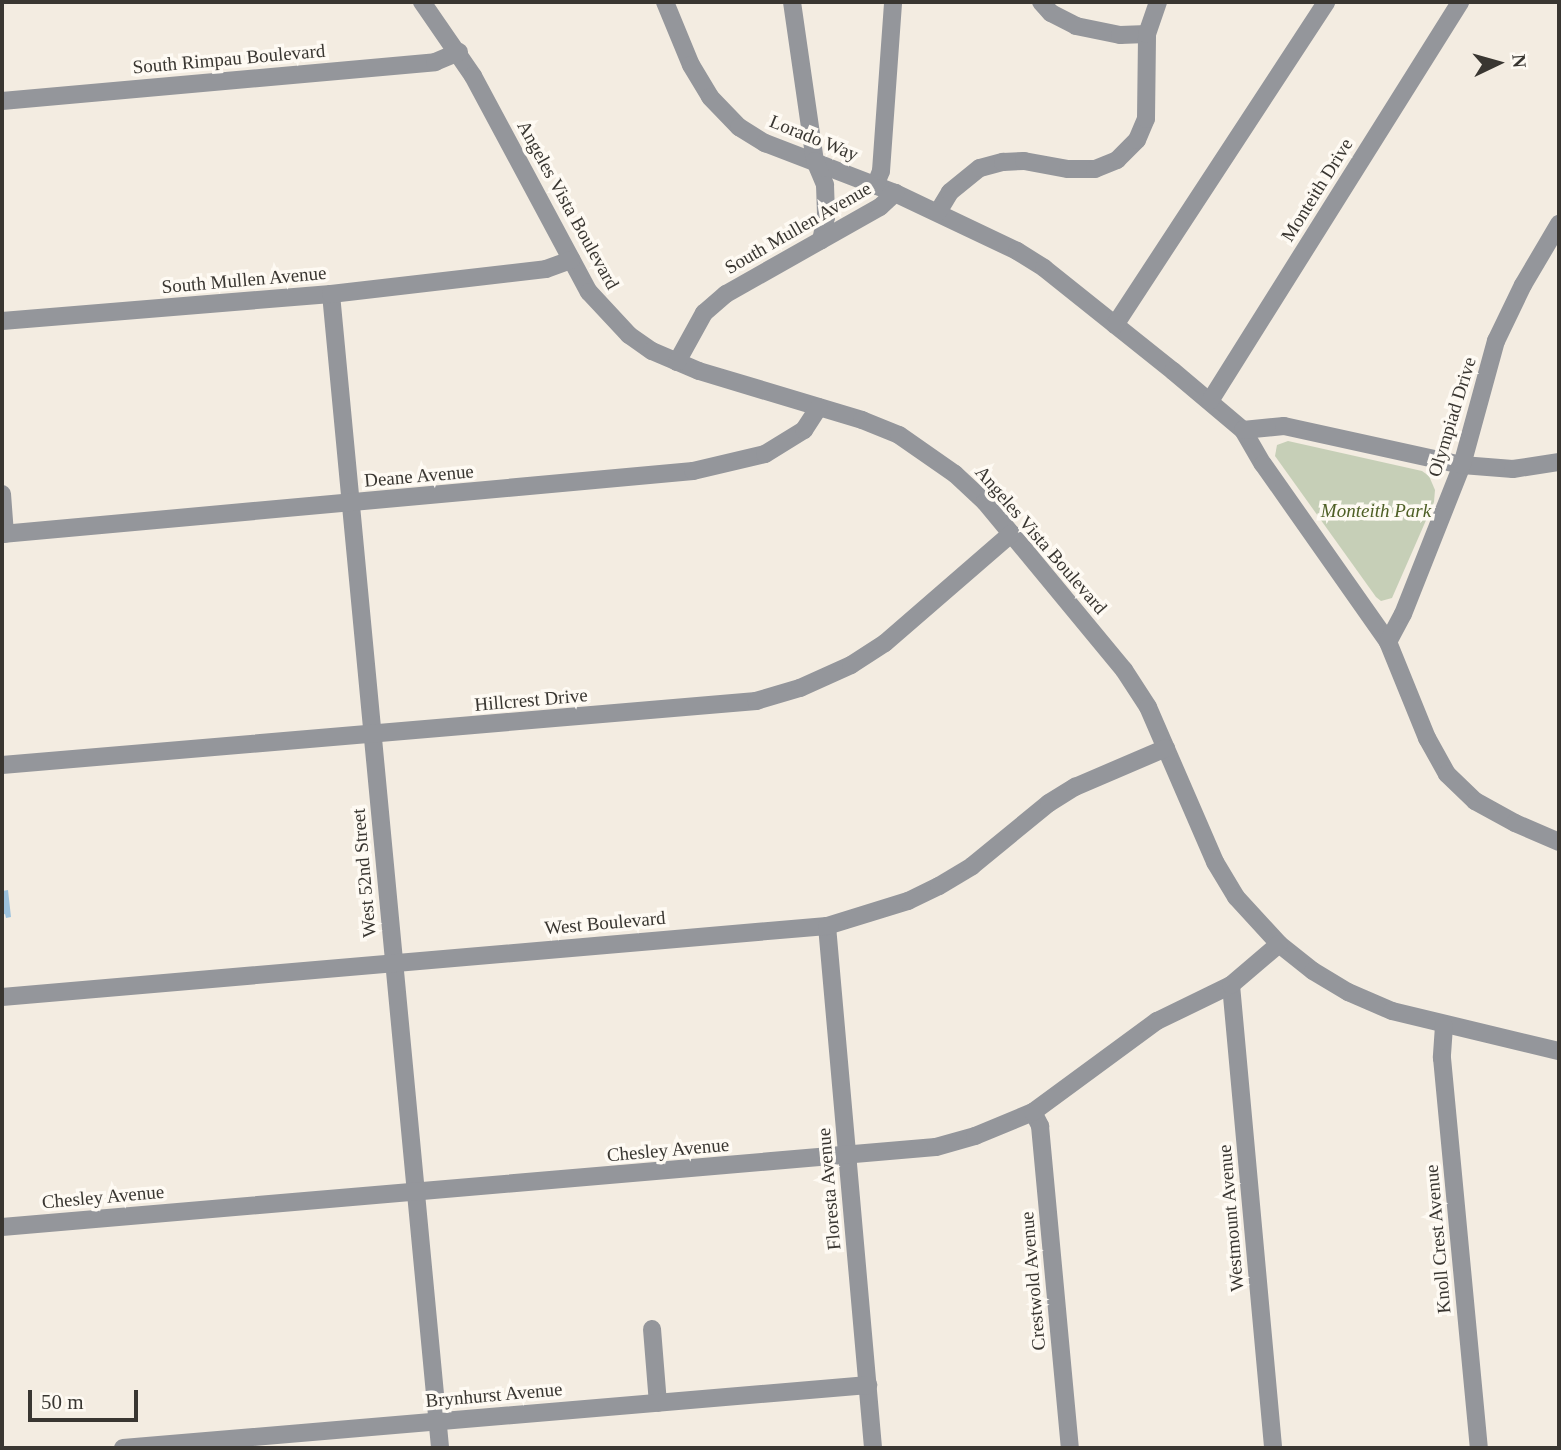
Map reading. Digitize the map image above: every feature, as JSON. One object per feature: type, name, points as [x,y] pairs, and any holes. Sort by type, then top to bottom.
[{"type":"street","name":"Angeles Vista Boulevard","points":[[422,2],[459,51],[589,292],[608,316],[629,335],[677,362],[875,425],[924,450],[955,474],[1012,534],[1124,670],[1148,707],[1214,862],[1236,897],[1279,944],[1313,971],[1348,992],[1392,1011],[1444,1026],[1559,1051]]},
{"type":"street","name":"Lorado Way","points":[[666,2],[691,65],[710,97],[739,127],[765,144],[895,193]]},
{"type":"street","points":[[792,2],[816,161],[825,185],[826,216],[821,240]]},
{"type":"street","points":[[875,186],[881,171],[893,2]]},
{"type":"street","points":[[1041,2],[1051,13],[1076,26],[1120,35],[1147,34]]},
{"type":"street","points":[[938,212],[950,192],[980,168],[1003,162],[1024,161],[1069,169],[1095,169],[1117,160],[1137,140],[1146,119],[1147,34],[1158,2]]},
{"type":"street","points":[[1115,325],[1325,2]]},
{"type":"street","name":"Monteith Drive","points":[[1210,401],[1460,2]]},
{"type":"street","name":"South Rimpau Boulevard","points":[[2,101],[435,62],[459,51]]},
{"type":"street","name":"South Mullen Avenue","points":[[677,362],[704,313],[726,294],[880,207],[895,193],[1017,251],[1115,325],[1243,430],[1263,464],[1388,642]]},
{"type":"street","name":"Olympiad Drive","points":[[1388,642],[1403,614],[1462,465],[1496,341],[1523,285],[1559,224]]},
{"type":"street","name":"South Mullen Avenue","points":[[2,321],[331,294],[546,270],[571,260]]},
{"type":"street","name":"West 52nd Street","points":[[331,294],[440,1448]]},
{"type":"street","name":"Deane Avenue","points":[[4,534],[679,472],[727,465],[765,454],[804,430],[820,407]]},
{"type":"street","points":[[1243,430],[1284,426],[1462,465],[1513,469],[1559,462]]},
{"type":"street","points":[[2,494],[4,534]]},
{"type":"street","name":"Hillcrest Drive","points":[[2,765],[755,701],[800,688],[851,664],[885,643],[1012,534]]},
{"type":"street","points":[[1388,642],[1427,738],[1447,774],[1475,800],[1515,823],[1559,842]]},
{"type":"street","name":"West Boulevard","points":[[2,997],[827,926],[898,905],[939,886],[972,866],[1049,803],[1075,787],[1166,748]]},
{"type":"street","name":"Floresta Avenue","points":[[827,926],[873,1448]]},
{"type":"street","name":"Chesley Avenue","points":[[2,1227],[936,1147],[975,1136],[1033,1112],[1157,1021],[1231,985],[1279,944]]},
{"type":"street","name":"Westmount Avenue","points":[[1231,985],[1273,1448]]},
{"type":"street","name":"Knoll Crest Avenue","points":[[1444,1026],[1443,1058],[1479,1448]]},
{"type":"street","name":"Crestwold Avenue","points":[[1033,1112],[1040,1126],[1070,1448]]},
{"type":"street","points":[[652,1329],[658,1403]]},
{"type":"street","name":"Brynhurst Avenue","points":[[123,1448],[868,1385]]},
{"type":"green space","name":"Monteith Park","points":[[1288,441],[1422,471],[1429,476],[1435,490],[1434,502],[1392,598],[1381,601],[1376,597],[1275,456],[1277,445]]},
{"type":"water","points":[[8,890],[11,917],[6,918],[5,914],[2,915],[2,891]]}]
